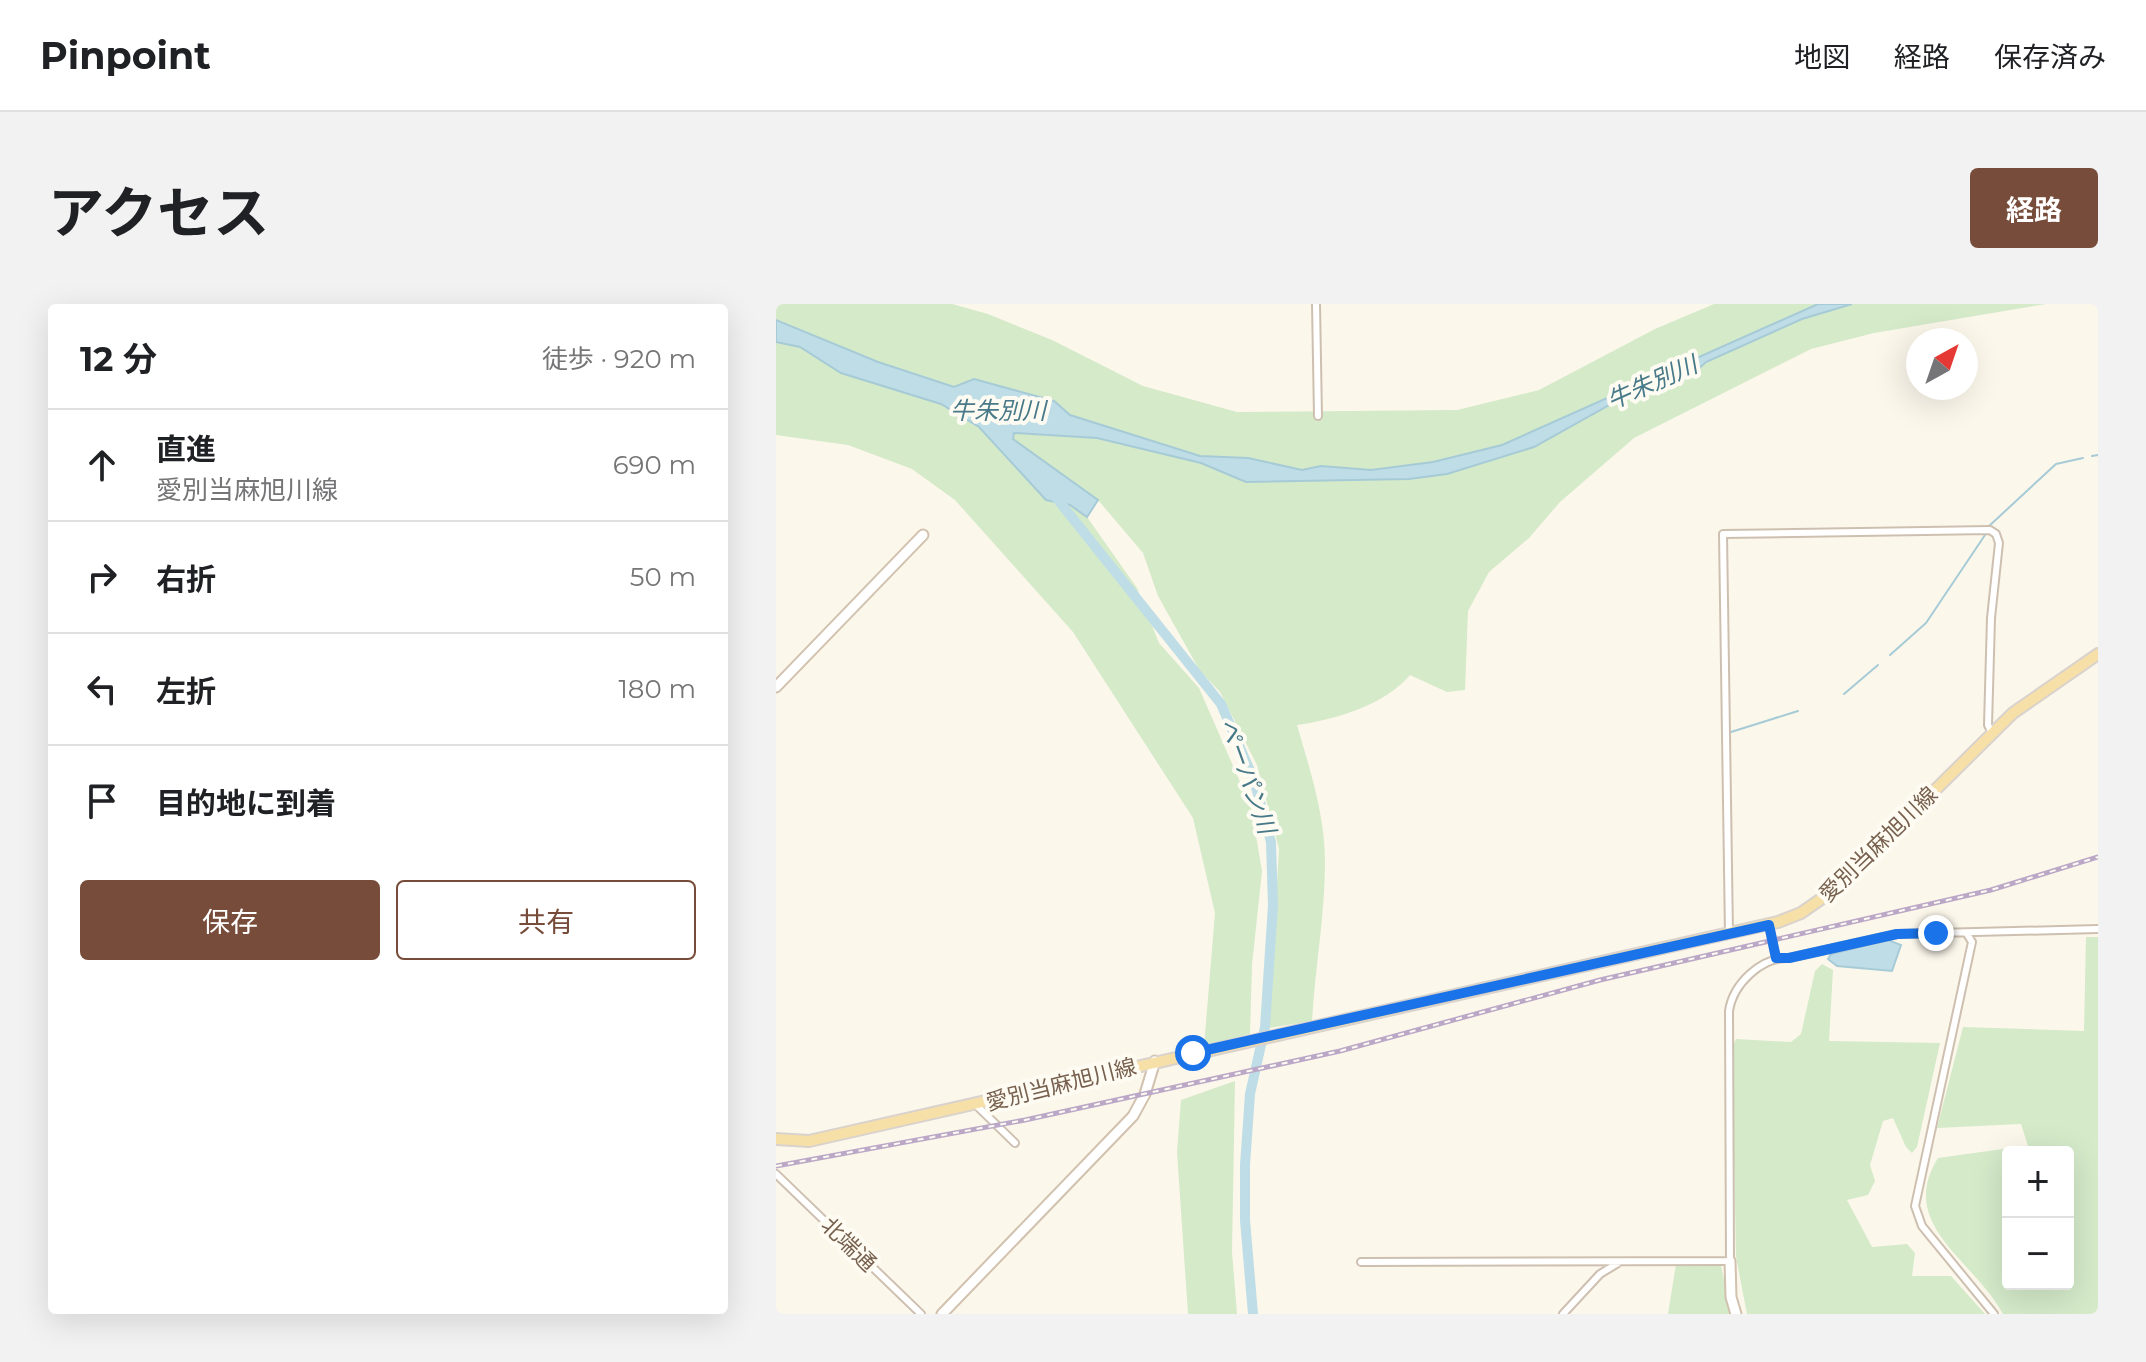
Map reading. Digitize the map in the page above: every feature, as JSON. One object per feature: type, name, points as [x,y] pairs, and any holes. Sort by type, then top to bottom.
[{"type":"main road","name":"愛別当麻旭川線","points":[[776,1139],[809,1141],[1769,925],[1801,913],[1834,890],[1992,733],[2038,692],[2098,654]]},
{"type":"street","points":[[1316,304],[1318,416]]},
{"type":"street","points":[[1729,934],[1723,534],[1990,530],[1996,534],[1999,543],[1991,618],[1988,725],[1992,733]]},
{"type":"street","points":[[776,687],[923,535]]},
{"type":"street","points":[[1769,925],[1776,958]]},
{"type":"street","points":[[1736,1314],[1731,1297],[1730,1261],[1730,1003],[1737,986],[1776,958],[1789,958],[1897,934],[2098,929]]},
{"type":"street","points":[[1967,934],[1972,942],[1915,1206],[1922,1226],[1994,1314]]},
{"type":"street","points":[[942,1314],[1133,1116],[1145,1094],[1155,1061]]},
{"type":"street","points":[[976,1105],[1015,1143]]},
{"type":"street","name":"北端通","points":[[776,1174],[921,1314]]},
{"type":"street","points":[[1361,1262],[1730,1261]]},
{"type":"street","points":[[1563,1314],[1600,1274],[1618,1263]]},
{"type":"green space","points":[[776,304],[952,304],[988,314],[1052,340],[1143,386],[1237,412],[1457,410],[1539,390],[1655,329],[1714,304],[1818,304],[1502,445],[1433,462],[1371,470],[1321,466],[1302,470],[1248,458],[1200,456],[1070,415],[1054,400],[974,379],[954,387],[878,362],[776,320]]},
{"type":"green space","points":[[1852,304],[2046,304],[1874,333],[1811,349],[1634,438],[1560,502],[1529,538],[1489,572],[1468,611],[1465,690],[1447,692],[1410,675],[1373,703],[1327,719],[1297,725],[1322,827],[1325,882],[1322,922],[1312,1021],[1269,1028],[1279,849],[1257,765],[1220,692],[1200,671],[1158,596],[1143,553],[1098,500],[1013,439],[1014,433],[1097,438],[1201,463],[1246,482],[1374,480],[1447,474],[1534,447],[1613,403],[1694,373],[1706,362],[1802,319]]},
{"type":"green space","points":[[776,342],[800,347],[841,373],[941,404],[979,427],[1046,500],[1070,505],[1087,517],[1137,588],[1159,643],[1199,688],[1251,807],[1262,871],[1252,965],[1250,1034],[1204,1046],[1215,913],[1193,818],[1073,632],[955,500],[912,469],[848,445],[776,435]]},
{"type":"green space","points":[[2086,937],[2098,937],[2098,1314],[2003,1314],[1933,1223],[1926,1203],[1928,1182],[1938,1158],[2002,1149],[2002,1290],[2074,1290],[2074,1146],[2028,1146],[2021,1124],[1937,1128],[1963,1027],[2084,1031]]},
{"type":"green space","points":[[1822,964],[1833,970],[1829,1041],[1940,1043],[1917,1147],[1912,1153],[1906,1147],[1893,1118],[1883,1121],[1870,1165],[1875,1181],[1868,1195],[1847,1200],[1872,1247],[1907,1244],[1915,1253],[1912,1276],[1951,1276],[1985,1314],[1747,1314],[1736,1257],[1732,1048],[1736,1039],[1791,1042],[1801,1034],[1815,971]]},
{"type":"green space","points":[[1235,1081],[1232,1252],[1237,1314],[1188,1314],[1177,1152],[1181,1100]]},
{"type":"green space","points":[[1676,1264],[1721,1265],[1731,1314],[1668,1314]]},
{"type":"water","name":"牛朱別川","points":[[1818,304],[1852,304],[1802,319],[1706,362],[1694,373],[1613,403],[1534,447],[1447,474],[1409,479],[1246,482],[1201,463],[1097,438],[1014,433],[1013,439],[1098,500],[1087,517],[1070,505],[1046,500],[979,427],[941,404],[841,373],[800,347],[776,342],[776,320],[878,362],[954,387],[974,379],[1054,401],[1070,415],[1200,456],[1248,458],[1302,470],[1321,466],[1371,470],[1433,462],[1502,445]]},
{"type":"water","points":[[1888,940],[1901,945],[1892,971],[1837,966],[1828,959],[1831,954]]},
{"type":"waterway","points":[[2092,456],[2098,455]]},
{"type":"waterway","points":[[1988,527],[2056,464],[2083,458]]},
{"type":"waterway","name":"ペーパン川","points":[[1054,495],[1221,704],[1254,780],[1271,842],[1273,905],[1265,1027],[1250,1094],[1245,1165],[1245,1220],[1253,1314]]},
{"type":"waterway","points":[[1890,655],[1926,623],[1985,535]]},
{"type":"waterway","points":[[1844,694],[1878,665]]},
{"type":"waterway","points":[[1731,732],[1798,711]]},
{"type":"railway","points":[[776,1166],[1025,1120],[1340,1051],[1600,980],[1991,890],[2098,857]]},
{"type":"route","points":[[1193,1053],[1769,925],[1776,958],[1789,958],[1897,934],[1936,933]]}]
